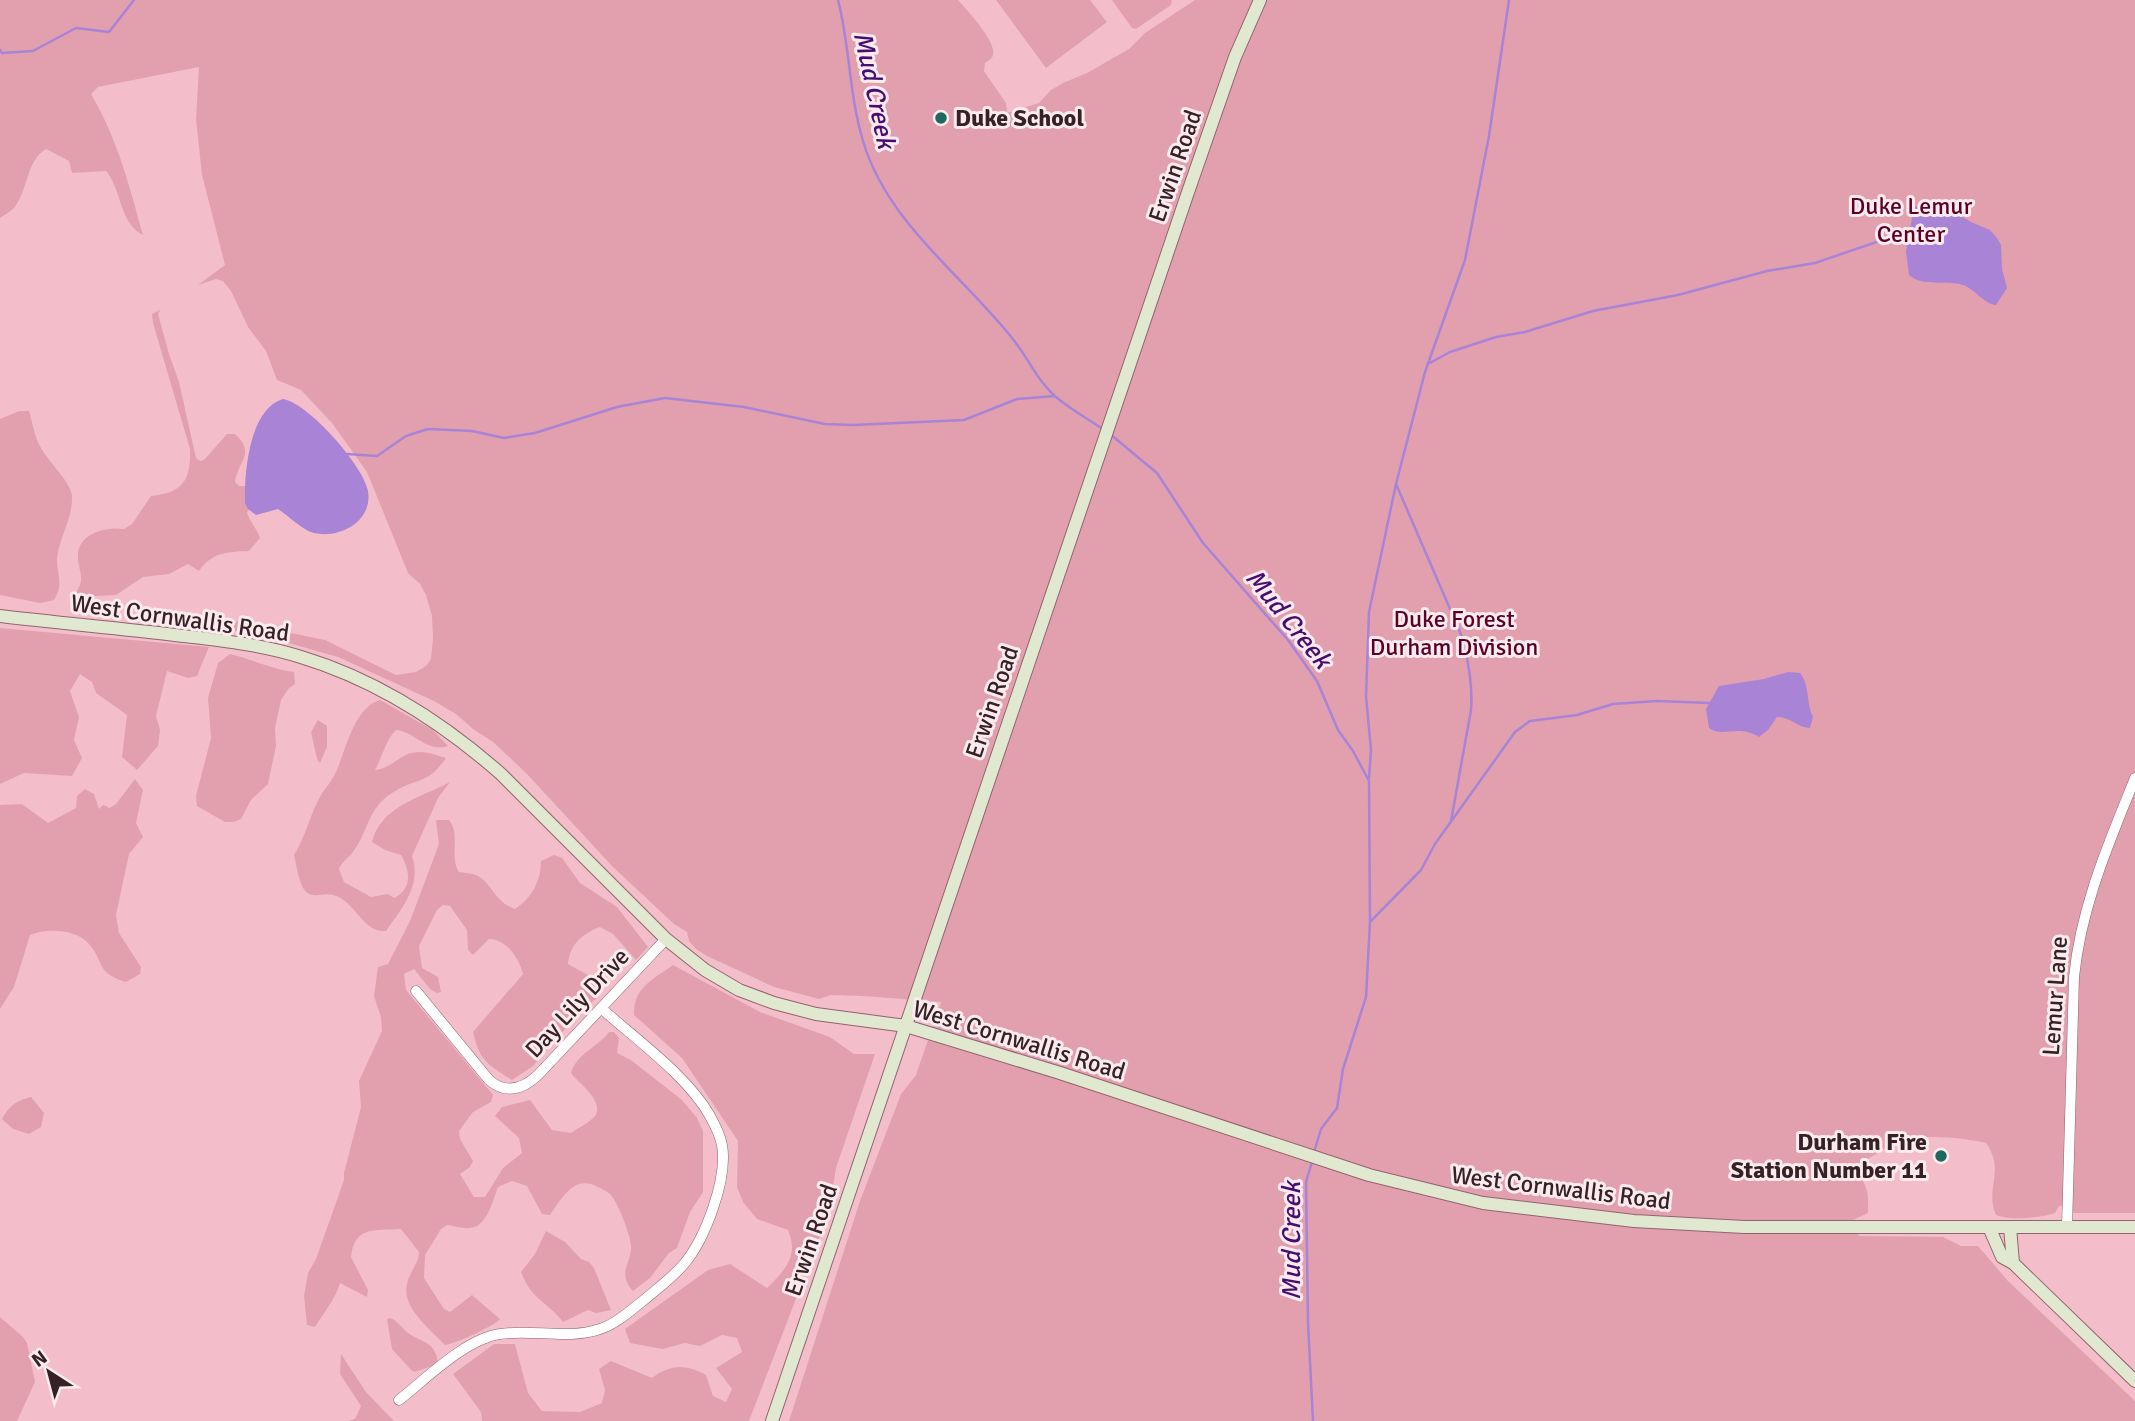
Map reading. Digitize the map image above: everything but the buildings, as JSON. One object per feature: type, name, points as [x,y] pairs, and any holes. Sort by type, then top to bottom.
[{"type":"street","name":"Erwin Road","points":[[772,1421],[1204,145],[1260,0]]},
{"type":"street","name":"West Cornwallis Road","points":[[0,616],[244,644],[298,656],[367,682],[432,719],[475,750],[666,939],[705,970],[755,997],[816,1014],[906,1026],[1396,1182],[1483,1203],[1634,1222],[1744,1227],[2135,1227]]},
{"type":"street","name":"Lemur Lane","points":[[2067,1227],[2076,950],[2095,878],[2135,778]]},
{"type":"street","name":"Day Lily Drive","points":[[416,991],[489,1080],[500,1088],[514,1089],[533,1080],[666,939]]},
{"type":"street","points":[[399,1401],[469,1346],[488,1337],[507,1333],[581,1333],[609,1325],[636,1307],[677,1271],[699,1241],[717,1192],[723,1155],[719,1135],[711,1117],[692,1090],[601,1008]]},
{"type":"street","points":[[1989,1227],[2002,1257],[2013,1263],[2135,1381]]},
{"type":"street","points":[[2010,1227],[2013,1263]]},
{"type":"green space","name":"Duke Forest Durham Division","points":[[0,0],[958,0],[990,42],[993,55],[985,63],[984,71],[1006,103],[1007,113],[1039,103],[1051,90],[1129,49],[1145,33],[1195,0],[2135,0],[2135,1213],[2072,1213],[2071,1206],[2059,1206],[2055,1213],[2034,1217],[2010,1218],[1996,1215],[1992,1197],[1994,1162],[1986,1143],[1930,1137],[1899,1142],[1856,1165],[1867,1191],[1868,1213],[1853,1220],[1859,1236],[1943,1237],[1961,1246],[1978,1246],[2008,1281],[2135,1401],[2135,1421],[789,1421],[860,1201],[901,1094],[916,1075],[941,1002],[831,995],[819,999],[774,987],[707,956],[689,941],[687,932],[674,924],[613,867],[526,773],[493,742],[456,714],[434,701],[338,657],[264,636],[218,628],[212,622],[234,621],[325,640],[396,675],[416,672],[431,659],[432,616],[426,595],[420,584],[408,573],[367,472],[332,423],[301,390],[277,380],[266,351],[248,327],[231,291],[223,281],[216,279],[198,285],[225,265],[202,175],[196,119],[199,67],[98,87],[91,94],[116,146],[143,235],[129,223],[106,171],[72,173],[69,161],[46,149],[39,154],[31,168],[19,201],[0,218]]},
{"type":"green space","points":[[996,0],[1090,0],[1107,22],[1046,68]]},
{"type":"green space","points":[[1112,0],[1172,1],[1171,5],[1136,29],[1132,28]]},
{"type":"green space","points":[[160,310],[158,314],[179,382],[196,458],[204,460],[227,434],[235,434],[241,441],[245,453],[235,482],[239,486],[253,486],[258,498],[247,512],[260,538],[249,551],[215,557],[199,571],[188,564],[169,574],[143,577],[116,595],[76,597],[81,581],[79,550],[87,537],[109,529],[124,529],[132,524],[151,496],[171,492],[183,483],[187,476],[190,449],[153,323],[152,314]]},
{"type":"green space","points":[[19,411],[29,411],[41,448],[67,483],[72,496],[57,559],[59,590],[54,600],[40,603],[0,595],[0,419]]},
{"type":"green space","points":[[0,628],[209,647],[197,676],[188,678],[167,671],[156,716],[160,730],[158,746],[137,770],[122,757],[127,715],[96,693],[92,682],[80,674],[70,691],[79,717],[74,740],[82,758],[72,776],[24,773],[0,784]]},
{"type":"green space","points":[[230,654],[294,672],[295,684],[281,700],[268,784],[251,800],[241,819],[225,822],[197,806],[196,796],[211,738],[208,698],[218,663]]},
{"type":"green space","points":[[380,700],[433,730],[448,746],[433,747],[396,730],[375,770],[416,752],[446,758],[433,773],[400,788],[378,806],[358,844],[339,869],[344,882],[371,897],[388,894],[394,898],[400,894],[407,884],[406,867],[401,855],[372,842],[377,830],[393,811],[403,804],[450,782],[438,798],[412,856],[414,877],[409,896],[386,931],[371,927],[341,898],[306,892],[299,879],[294,855],[317,802],[336,772],[357,720],[371,704]]},
{"type":"green space","points":[[318,720],[327,726],[327,747],[320,763],[311,732]]},
{"type":"green space","points":[[135,779],[143,790],[136,823],[143,837],[129,854],[116,915],[119,933],[141,967],[140,974],[126,982],[109,975],[93,949],[82,938],[60,931],[37,933],[30,935],[14,987],[0,1009],[0,805],[22,804],[48,823],[76,808],[77,796],[85,789],[94,794],[99,809],[103,805],[110,808]]},
{"type":"green space","points":[[436,820],[449,820],[452,826],[455,860],[459,872],[481,878],[508,906],[515,909],[526,900],[537,882],[541,861],[554,855],[562,858],[580,883],[617,907],[648,947],[636,960],[613,934],[600,927],[578,941],[571,951],[568,964],[588,975],[599,989],[598,997],[578,1014],[533,1066],[512,1080],[486,1061],[478,1049],[473,1032],[523,974],[518,962],[511,950],[501,942],[489,939],[473,955],[468,950],[467,930],[450,906],[443,905],[437,910],[419,946],[422,968],[438,977],[441,992],[430,989],[414,969],[404,974],[406,990],[493,1095],[491,1102],[473,1112],[459,1131],[460,1139],[473,1161],[470,1167],[460,1174],[474,1197],[485,1197],[503,1168],[522,1153],[519,1138],[495,1116],[502,1107],[530,1100],[552,1130],[571,1133],[595,1116],[597,1110],[594,1098],[571,1073],[582,1056],[609,1032],[614,1032],[619,1038],[617,1053],[631,1060],[682,1100],[697,1118],[703,1131],[703,1192],[690,1212],[677,1248],[669,1253],[650,1278],[633,1291],[625,1275],[631,1245],[620,1212],[607,1192],[588,1183],[574,1186],[568,1191],[550,1215],[542,1214],[527,1186],[512,1181],[498,1187],[489,1212],[481,1223],[470,1228],[447,1225],[441,1229],[425,1255],[424,1278],[444,1309],[450,1312],[472,1295],[500,1319],[475,1334],[445,1345],[418,1317],[408,1301],[407,1284],[419,1252],[401,1229],[368,1232],[357,1239],[353,1247],[351,1257],[368,1290],[367,1297],[340,1283],[315,1327],[307,1325],[304,1296],[308,1273],[316,1259],[344,1180],[361,1107],[359,1081],[382,1031],[381,1017],[374,996],[378,967],[388,964],[410,921],[439,844]]},
{"type":"green space","points":[[673,965],[760,1012],[830,1037],[854,1054],[875,1054],[836,1168],[829,1213],[749,1421],[482,1421],[481,1412],[453,1374],[494,1344],[515,1344],[528,1393],[542,1411],[580,1412],[602,1403],[605,1390],[599,1369],[611,1361],[652,1378],[672,1368],[691,1369],[706,1375],[713,1396],[726,1402],[732,1389],[716,1368],[742,1352],[737,1338],[722,1335],[700,1346],[685,1343],[663,1349],[630,1343],[625,1329],[708,1270],[730,1264],[767,1288],[791,1255],[788,1230],[757,1219],[743,1202],[737,1187],[738,1141],[682,1058],[634,1015],[640,991]]},
{"type":"green space","points":[[31,1097],[44,1113],[41,1127],[29,1134],[13,1129],[2,1119],[14,1104]]},
{"type":"green space","points":[[546,1231],[565,1242],[594,1268],[611,1310],[596,1313],[588,1310],[563,1322],[530,1289],[521,1272],[535,1254]]},
{"type":"green space","points":[[0,1317],[27,1343],[35,1382],[17,1421],[0,1421]]},
{"type":"green space","points":[[391,1318],[408,1333],[428,1344],[437,1356],[438,1364],[415,1372],[411,1370],[392,1349],[387,1319]]},
{"type":"green space","points":[[341,1354],[366,1392],[394,1421],[348,1421],[355,1419],[361,1406],[340,1374]]},
{"type":"shaded area","points":[[1935,200],[1990,230],[1997,238],[2001,245],[2002,269],[2007,288],[1996,305],[1963,285],[1921,281],[1909,275],[1906,251],[1914,207]]},
{"type":"shaded area","points":[[283,399],[294,403],[320,423],[357,467],[368,491],[368,502],[360,519],[353,526],[334,533],[314,533],[278,509],[256,515],[248,509],[245,503],[246,476],[251,444],[263,415],[272,405]]},
{"type":"shaded area","points":[[1788,672],[1800,673],[1805,683],[1813,717],[1810,728],[1777,717],[1759,737],[1752,733],[1719,732],[1709,728],[1706,709],[1719,686]]},
{"type":"waterway","points":[[0,50],[2,53],[33,51],[76,28],[109,32],[134,0]]},
{"type":"waterway","name":"Mud Creek","points":[[838,0],[858,124],[874,170],[889,197],[927,246],[1012,338],[1050,391],[1104,430]]},
{"type":"waterway","points":[[1369,778],[1371,750],[1366,696],[1369,612],[1396,484],[1425,372],[1465,260],[1489,136],[1509,0]]},
{"type":"waterway","points":[[1428,364],[1450,352],[1496,337],[1525,332],[1593,311],[1678,295],[1767,271],[1815,263],[1912,232]]},
{"type":"waterway","points":[[347,454],[377,456],[406,436],[428,429],[472,431],[504,438],[535,433],[617,407],[665,398],[744,407],[825,424],[853,425],[964,420],[1017,399],[1055,396]]},
{"type":"waterway","name":"Mud Creek","points":[[1110,434],[1157,473],[1203,543],[1288,640],[1317,681],[1338,730],[1369,781],[1370,922],[1366,997],[1343,1069],[1337,1108],[1321,1129],[1314,1152]]},
{"type":"waterway","points":[[1396,484],[1463,639],[1468,665],[1471,710],[1451,821]]},
{"type":"waterway","points":[[1370,922],[1421,870],[1435,844],[1515,732],[1530,721],[1577,715],[1613,704],[1657,701],[1710,703]]},
{"type":"waterway","name":"Mud Creek","points":[[1312,1162],[1306,1182],[1313,1421]]},
{"type":"place","name":"Duke School","points":[[941,118]]},
{"type":"place","name":"Durham Fire Station Number 11","points":[[1941,1156]]},
{"type":"park label","name":"Duke Lemur Center","points":[[1911,220]]}]
